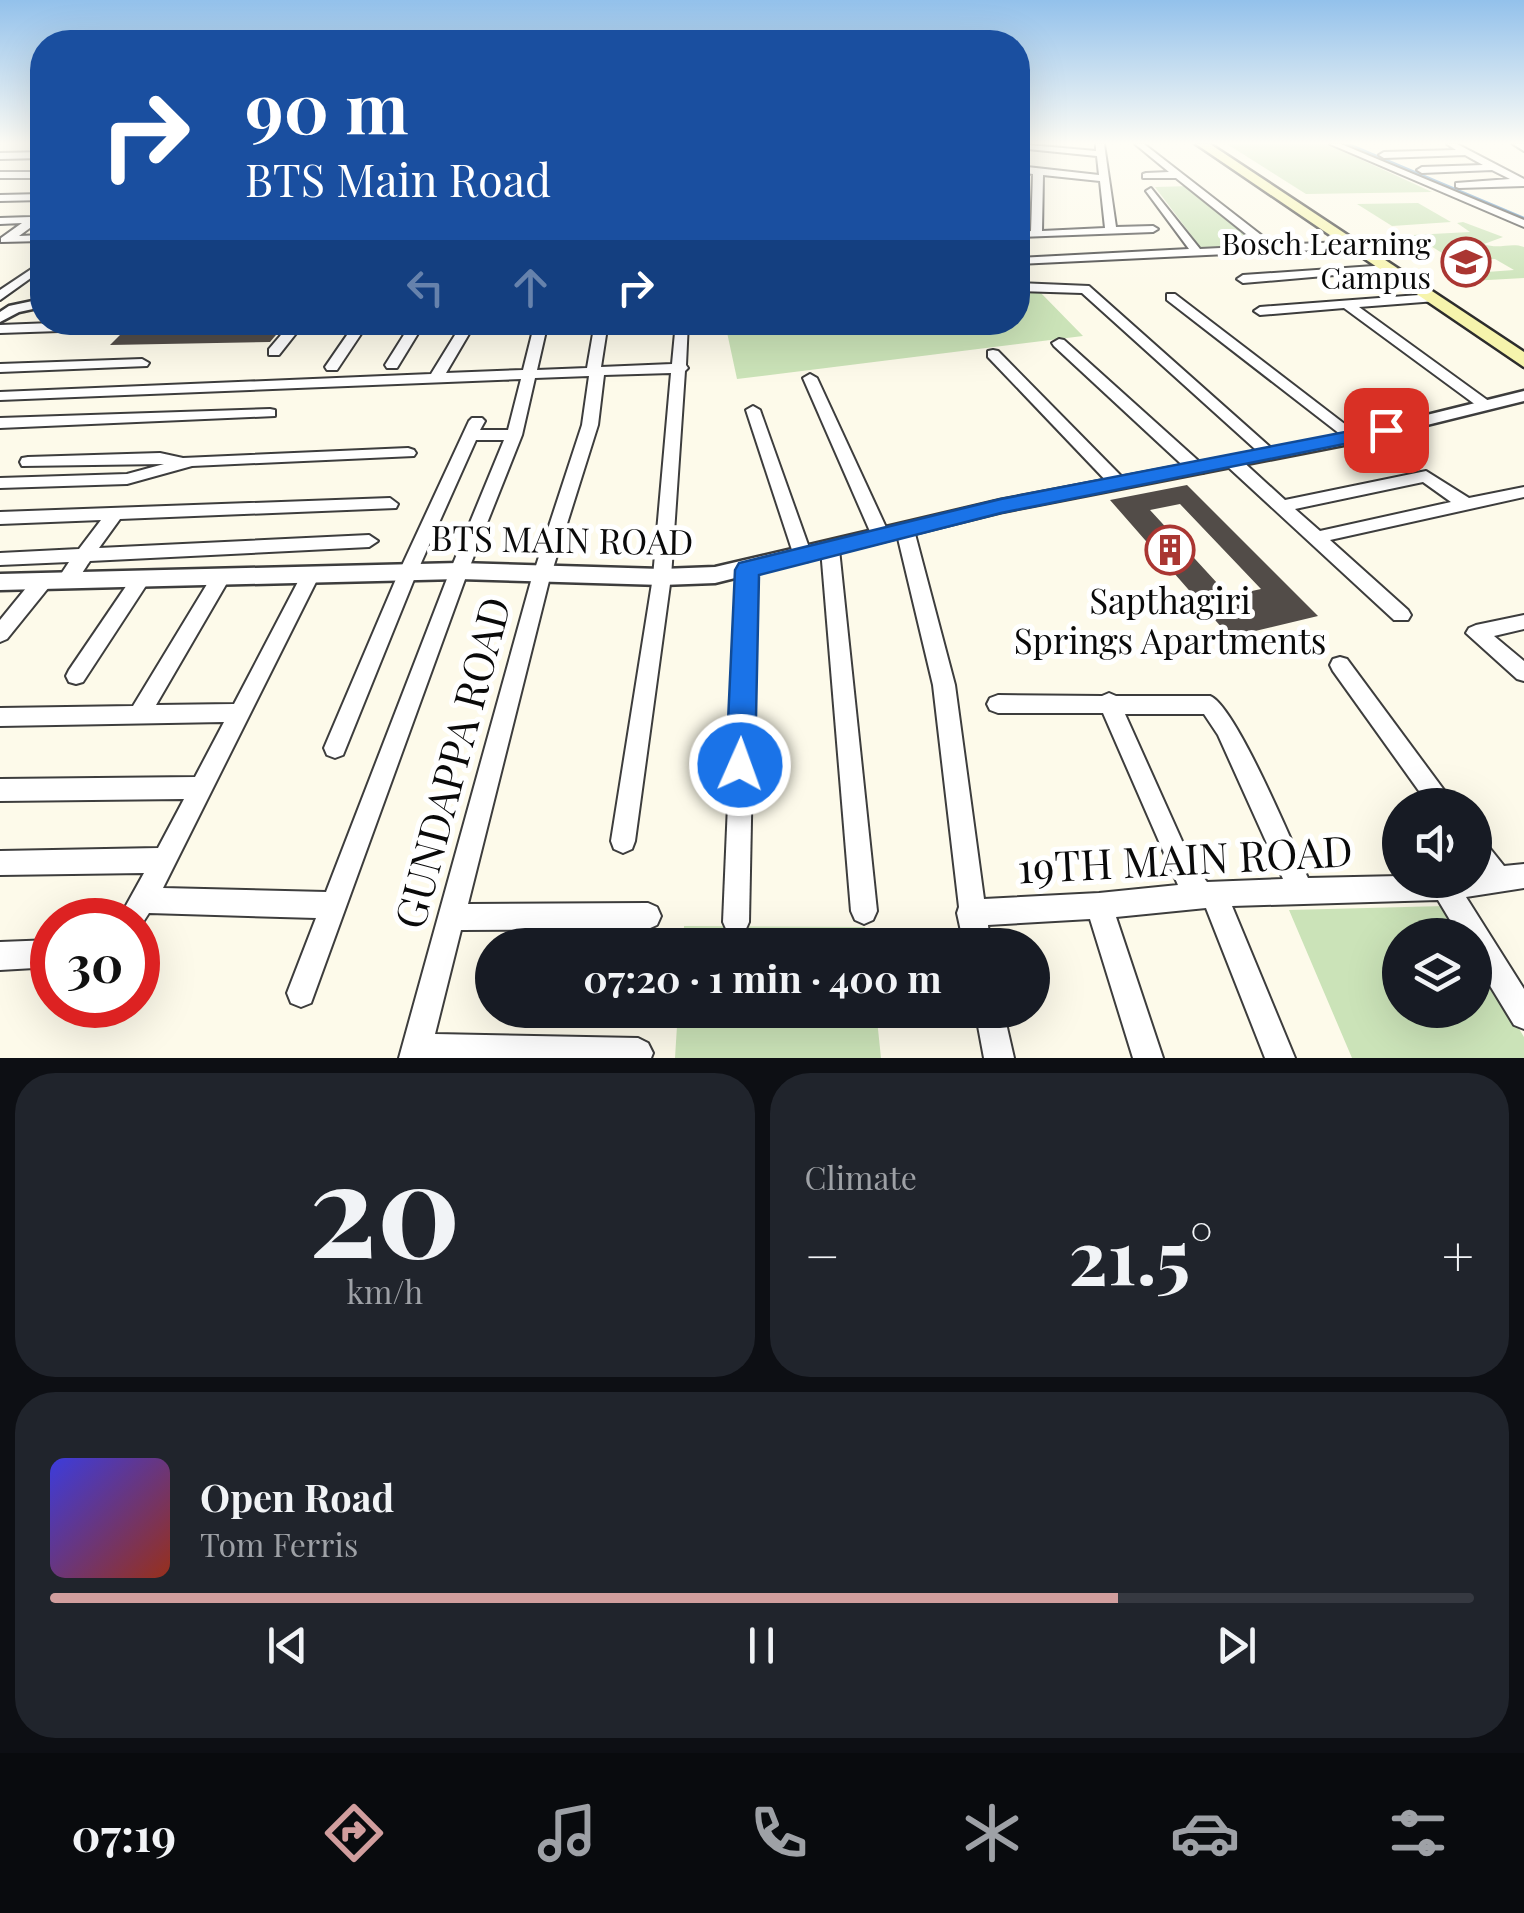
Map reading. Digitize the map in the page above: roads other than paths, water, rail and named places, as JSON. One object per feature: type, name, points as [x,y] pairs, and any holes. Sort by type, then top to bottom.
[{"type":"main road","points":[[1279,193],[1524,350]]},
{"type":"main road","points":[[1285,193],[1524,361]]},
{"type":"street","points":[[1107,193],[1111,231]]},
{"type":"street","points":[[1153,193],[1198,254]]},
{"type":"street","points":[[1203,193],[1276,250]]},
{"type":"street","points":[[1451,193],[1524,224]]},
{"type":"street","points":[[1030,195],[1037,196],[1036,217],[1030,227]]},
{"type":"street","points":[[0,198],[30,197]]},
{"type":"street","points":[[1030,216],[1036,217]]},
{"type":"street","points":[[0,221],[30,219]]},
{"type":"street","points":[[4,240],[30,224]]},
{"type":"street","points":[[1030,234],[1153,228]]},
{"type":"street","points":[[1030,237],[1058,259]]},
{"type":"street","points":[[4,240],[30,239]]},
{"type":"street","points":[[1030,260],[1359,245]]},
{"type":"street","points":[[1242,279],[1388,268]]},
{"type":"street","points":[[0,296],[30,273]]},
{"type":"street","points":[[1030,286],[1085,288],[1271,455]]},
{"type":"street","points":[[1172,297],[1354,438]]},
{"type":"street","points":[[1260,311],[1432,298]]},
{"type":"street","points":[[0,304],[19,308]]},
{"type":"street","points":[[1346,304],[1486,405]]},
{"type":"street","points":[[0,318],[30,306]]},
{"type":"street","points":[[0,329],[30,328]]},
{"type":"street","points":[[274,352],[289,335]]},
{"type":"street","points":[[332,367],[354,335]]},
{"type":"street","points":[[392,365],[411,335]]},
{"type":"street","points":[[436,378],[462,335]]},
{"type":"street","points":[[301,993],[514,435],[539,335]]},
{"type":"street","name":"GUNDAPPA ROAD","points":[[415,1053],[543,574],[590,425],[600,335]]},
{"type":"street","points":[[623,841],[662,577],[681,335]]},
{"type":"street","points":[[1059,343],[1196,469]]},
{"type":"street","points":[[993,354],[1118,484]]},
{"type":"street","points":[[0,368],[142,363]]},
{"type":"street","points":[[0,396],[680,368]]},
{"type":"street","points":[[810,378],[881,536]]},
{"type":"street","name":"BTS MAIN ROAD","points":[[0,582],[459,571],[662,577],[747,570],[904,530],[1354,438],[1524,396]]},
{"type":"street","points":[[753,410],[802,556]]},
{"type":"street","points":[[0,423],[270,413]]},
{"type":"street","points":[[335,748],[408,572],[474,428],[514,435]]},
{"type":"street","points":[[28,462],[160,458],[183,462],[408,453]]},
{"type":"street","points":[[0,484],[127,479],[183,462]]},
{"type":"street","points":[[1233,462],[1401,615]]},
{"type":"street","points":[[1281,506],[1426,476],[1465,504]]},
{"type":"street","points":[[1327,536],[1524,492]]},
{"type":"street","points":[[0,518],[390,504]]},
{"type":"street","points":[[66,580],[115,514]]},
{"type":"street","points":[[904,530],[944,686],[973,928]]},
{"type":"street","points":[[0,559],[369,541]]},
{"type":"street","points":[[830,548],[864,911]]},
{"type":"street","points":[[736,922],[747,570]]},
{"type":"street","points":[[143,898],[311,574]]},
{"type":"street","points":[[139,715],[222,576]]},
{"type":"street","points":[[76,676],[142,578]]},
{"type":"street","points":[[0,634],[42,582]]},
{"type":"street","points":[[1524,622],[1476,633],[1524,673]]},
{"type":"street","points":[[1340,665],[1430,788]]},
{"type":"street","points":[[1109,702],[1182,870],[1207,894],[1280,1058]]},
{"type":"street","points":[[998,704],[1210,705],[1227,730],[1301,891]]},
{"type":"street","points":[[0,718],[240,713]]},
{"type":"street","points":[[0,790],[202,788]]},
{"type":"street","points":[[0,863],[165,860]]},
{"type":"street","name":"19TH MAIN ROAD","points":[[970,912],[1099,906],[1207,894],[1382,889]]},
{"type":"street","points":[[160,909],[334,905]]},
{"type":"street","points":[[1099,906],[1148,1058]]},
{"type":"street","points":[[451,917],[648,916]]},
{"type":"street","points":[[0,956],[30,955]]},
{"type":"street","points":[[1492,964],[1524,1016]]},
{"type":"street","points":[[993,1028],[999,1058]]},
{"type":"street","points":[[415,1053],[638,1053]]},
{"type":"waterway","points":[[1465,193],[1524,218]]},
{"type":"place","name":"Bosch Learning Campus","points":[[1466,262]]},
{"type":"place","name":"Sapthagiri Springs Apartments","points":[[1170,550]]}]
